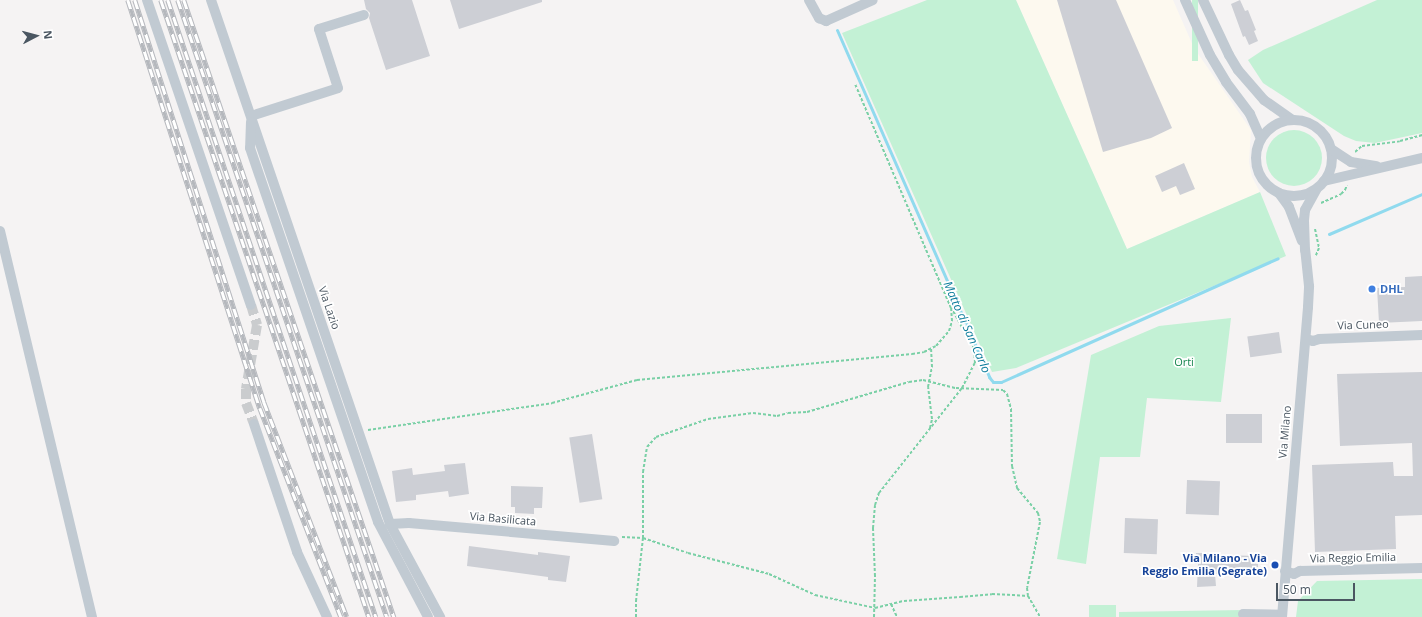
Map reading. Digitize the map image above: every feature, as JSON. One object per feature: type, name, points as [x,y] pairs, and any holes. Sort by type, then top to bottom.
[{"type":"street","points":[[147,0],[251,305]]},
{"type":"street","name":"Via Lazio","points":[[211,0],[390,524],[440,617]]},
{"type":"street","points":[[809,0],[819,18],[826,21],[873,0]]},
{"type":"street","points":[[1186,0],[1210,55],[1226,82],[1250,114],[1261,139]]},
{"type":"street","points":[[1203,0],[1229,56],[1238,70],[1264,100],[1293,120],[1305,122],[1318,128],[1327,139],[1331,149],[1332,161],[1324,181],[1316,190],[1302,195],[1291,196],[1279,193],[1270,188],[1261,178],[1257,167],[1257,152],[1261,139],[1274,126],[1293,120]]},
{"type":"street","points":[[364,15],[319,29],[338,88],[251,116],[250,148],[378,522],[428,617]]},
{"type":"street","points":[[1331,149],[1352,162],[1382,167]]},
{"type":"street","points":[[1324,181],[1422,158]]},
{"type":"street","name":"Via Milano","points":[[1282,616],[1306,339],[1309,286],[1305,250],[1306,210],[1316,190]]},
{"type":"street","name":"Via Milano","points":[[1279,193],[1289,207],[1305,250]]},
{"type":"street","points":[[0,231],[92,617]]},
{"type":"street","name":"Via Cuneo","points":[[1306,339],[1314,341],[1319,339],[1422,335]]},
{"type":"street","points":[[254,424],[297,552],[327,617]]},
{"type":"street","name":"Via Basilicata","points":[[390,524],[409,523],[614,541]]},
{"type":"street","name":"Via Reggio Emilia","points":[[1285,571],[1294,574],[1300,571],[1422,568]]},
{"type":"street","points":[[1243,614],[1282,616]]},
{"type":"path","points":[[855,84],[951,308],[968,336],[975,355],[972,369],[962,388],[879,493],[875,505],[873,528],[874,617]]},
{"type":"path","points":[[1355,150],[1362,146],[1404,140],[1422,135]]},
{"type":"path","points":[[359,432],[552,403],[637,380],[912,354],[931,349],[941,342],[949,331],[952,321],[951,308]]},
{"type":"path","points":[[929,430],[932,419],[928,387],[932,367],[931,349]]},
{"type":"path","points":[[636,617],[636,601],[643,538],[642,472],[647,447],[656,437],[708,418],[752,413],[777,416],[807,412],[909,382],[929,382],[962,388],[1003,390],[1007,394],[1011,408],[1012,466],[1016,488],[1038,513],[1040,522],[1027,588],[1028,596],[1040,617]]},
{"type":"path","points":[[614,541],[622,536],[643,538],[688,553],[769,574],[815,595],[875,608],[891,604],[992,594],[1028,596]]},
{"type":"path","points":[[891,604],[897,617]]},
{"type":"shaded area","points":[[1016,0],[1173,0],[1194,48],[1251,130],[1249,162],[1252,177],[1260,192],[1127,249]]},
{"type":"green space","points":[[927,0],[1016,0],[1127,249],[1260,192],[1286,256],[1016,368],[992,372],[842,33]]},
{"type":"green space","points":[[1192,0],[1198,0],[1198,61],[1192,61]]},
{"type":"green space","points":[[1377,0],[1422,0],[1422,133],[1375,143],[1356,141],[1344,136],[1263,83],[1248,60],[1263,50]]},
{"type":"green space","points":[[1288,130],[1300,130],[1314,138],[1322,152],[1320,169],[1314,178],[1300,186],[1288,186],[1278,181],[1271,174],[1266,164],[1266,152],[1271,142],[1278,135]]},
{"type":"green space","name":"Orti","points":[[1231,318],[1221,402],[1147,398],[1140,457],[1100,457],[1086,564],[1057,559],[1091,355],[1159,326]]},
{"type":"green space","points":[[1422,579],[1422,617],[1296,617],[1298,601],[1317,581]]},
{"type":"green space","points":[[1089,605],[1116,605],[1116,617],[1089,617]]},
{"type":"green space","points":[[1243,610],[1243,617],[1119,617],[1119,612]]},
{"type":"building","points":[[364,0],[412,0],[430,56],[386,70],[369,18],[370,13],[366,9]]},
{"type":"building","points":[[450,0],[542,0],[542,2],[459,29]]},
{"type":"building","points":[[1057,0],[1116,0],[1172,128],[1151,138],[1103,152]]},
{"type":"building","points":[[1240,0],[1245,11],[1248,10],[1256,30],[1254,31],[1258,41],[1249,45],[1245,36],[1243,37],[1231,4]]},
{"type":"building","points":[[1184,163],[1195,189],[1180,195],[1176,186],[1162,192],[1155,176]]},
{"type":"building","points":[[1422,276],[1422,321],[1379,323],[1377,288],[1405,287],[1405,277]]},
{"type":"building","points":[[1279,332],[1282,353],[1250,357],[1247,336]]},
{"type":"building","points":[[1422,372],[1422,515],[1395,516],[1396,549],[1315,552],[1312,465],[1393,462],[1394,476],[1413,476],[1412,443],[1340,446],[1337,374]]},
{"type":"building","points":[[1226,414],[1262,414],[1262,443],[1226,443]]},
{"type":"building","points":[[592,434],[602,499],[580,503],[569,438]]},
{"type":"building","points":[[465,463],[469,494],[449,497],[448,491],[416,495],[416,500],[396,502],[392,471],[412,468],[413,475],[445,471],[444,465]]},
{"type":"building","points":[[1187,480],[1220,481],[1219,515],[1186,514]]},
{"type":"building","points":[[511,486],[543,487],[542,508],[534,508],[534,514],[515,513],[515,507],[511,507]]},
{"type":"building","points":[[1125,518],[1158,519],[1157,554],[1124,553]]},
{"type":"building","points":[[469,546],[538,555],[538,552],[570,556],[566,582],[548,580],[548,577],[467,566]]},
{"type":"building","points":[[1196,553],[1258,556],[1258,574],[1215,574],[1216,586],[1197,587],[1198,564],[1195,564]]},
{"type":"waterway","name":"Matto di San Carlo","points":[[837,30],[989,377],[993,382],[1001,382],[1278,258]]},
{"type":"waterway","name":"Matto di San Carlo","points":[[1329,234],[1422,194]]},
{"type":"tunnel","points":[[251,305],[257,325],[246,389],[246,403],[254,424]]},
{"type":"railway","points":[[128,0],[260,408],[341,617]]},
{"type":"railway","points":[[135,0],[264,402],[347,617]]},
{"type":"railway","points":[[161,0],[369,617]]},
{"type":"railway","points":[[168,0],[376,617]]},
{"type":"railway","points":[[178,0],[387,617]]},
{"type":"railway","points":[[184,0],[394,617]]},
{"type":"place","name":"DHL","points":[[1372,289]]},
{"type":"place","name":"Via Milano - Via Reggio Emilia (Segrate)","points":[[1275,565]]}]
